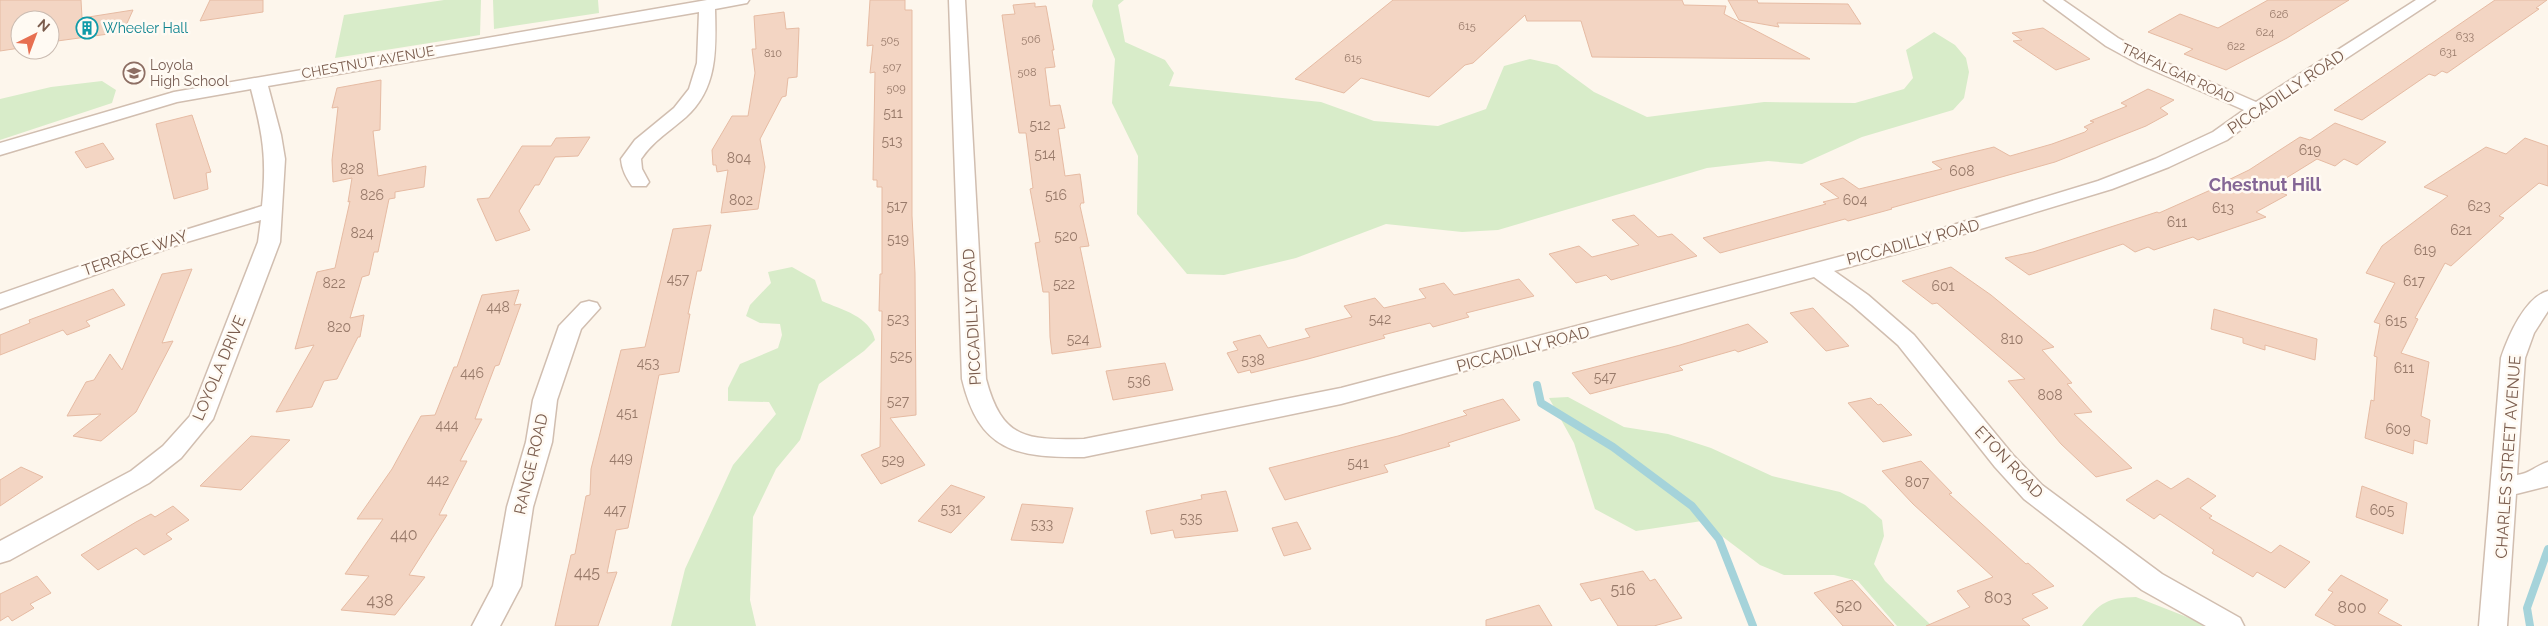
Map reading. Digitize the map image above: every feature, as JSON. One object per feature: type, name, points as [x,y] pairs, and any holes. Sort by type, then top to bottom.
[{"type":"street","name":"CHESTNUT AVENUE","points":[[0,149],[138,107],[258,82],[741,0]]},
{"type":"street","name":"PICCADILLY ROAD","points":[[957,0],[974,379],[978,401],[984,415],[1005,436],[1020,442],[1059,449],[1084,448],[1341,396],[1597,330],[1816,268],[1914,243],[2105,185],[2162,163],[2220,136],[2257,109],[2427,0]]},
{"type":"street","name":"TRAFALGAR ROAD","points":[[2052,0],[2112,42],[2145,60],[2257,109]]},
{"type":"street","points":[[639,182],[632,169],[630,159],[654,130],[691,101],[703,81],[706,70],[707,5]]},
{"type":"street","name":"LOYOLA DRIVE","points":[[0,553],[140,477],[172,452],[201,419],[269,242],[275,159],[272,135],[258,82]]},
{"type":"street","name":"TERRACE WAY","points":[[0,302],[173,240],[272,210]]},
{"type":"street","name":"ETON ROAD","points":[[1816,268],[1860,300],[1906,340],[2004,461],[2033,492],[2152,582],[2230,626]]},
{"type":"street","name":"CHARLES STREET AVENUE","points":[[2493,626],[2505,486],[2506,431],[2513,358],[2522,331],[2531,316],[2548,298]]},
{"type":"street","name":"RANGE ROAD","points":[[486,626],[507,586],[520,507],[539,442],[545,400],[570,326],[589,308]]},
{"type":"street","points":[[2505,486],[2537,481],[2548,471]]},
{"type":"green space","points":[[444,0],[481,0],[480,35],[335,58],[344,15]]},
{"type":"green space","points":[[493,0],[598,0],[599,13],[494,29]]},
{"type":"green space","points":[[1093,0],[1124,0],[1118,5],[1125,42],[1165,60],[1174,73],[1169,86],[1321,102],[1374,121],[1438,126],[1486,109],[1504,66],[1530,59],[1557,65],[1594,92],[1647,117],[1764,102],[1855,103],[1904,89],[1913,78],[1906,50],[1934,32],[1955,45],[1966,58],[1969,72],[1964,98],[1953,110],[1862,137],[1802,164],[1768,161],[1707,168],[1498,230],[1462,232],[1386,224],[1296,258],[1224,275],[1187,274],[1137,214],[1138,156],[1112,103],[1115,59],[1092,6]]},
{"type":"green space","points":[[102,81],[116,90],[112,103],[0,140],[0,99],[51,87]]},
{"type":"green space","points":[[792,267],[815,280],[822,301],[861,319],[872,332],[875,340],[864,351],[819,384],[800,440],[776,469],[753,517],[750,600],[756,626],[671,626],[685,569],[733,465],[776,414],[769,402],[728,401],[728,388],[740,364],[778,348],[782,335],[780,324],[760,323],[746,316],[750,305],[771,283],[768,272]]},
{"type":"green space","points":[[1568,397],[1624,427],[1668,434],[1711,448],[1772,476],[1840,492],[1865,505],[1882,520],[1884,536],[1874,564],[1885,581],[1932,626],[1897,626],[1858,581],[1834,575],[1784,575],[1760,565],[1702,521],[1636,531],[1595,509],[1574,443],[1549,398]]},
{"type":"green space","points":[[2136,597],[2192,619],[2204,626],[2082,626],[2094,611],[2105,603],[2111,600]]},
{"type":"building","points":[[0,0],[81,0],[82,18],[133,10],[123,32],[60,41],[60,10],[10,10],[10,50],[0,51]]},
{"type":"building","points":[[210,0],[263,0],[263,12],[200,21]]},
{"type":"building","points":[[870,0],[905,0],[905,10],[912,10],[912,216],[915,273],[916,415],[890,418],[925,465],[881,484],[861,455],[880,447],[882,311],[879,311],[880,274],[882,274],[882,187],[877,187],[877,180],[873,180],[875,72],[870,73],[873,45],[867,46]]},
{"type":"building","points":[[1393,0],[1682,0],[1684,5],[1726,6],[1724,14],[1810,59],[1592,57],[1581,21],[1527,21],[1525,15],[1473,63],[1465,65],[1429,97],[1361,78],[1344,93],[1295,79]]},
{"type":"building","points":[[1728,0],[1757,0],[1758,3],[1848,4],[1861,24],[1777,23],[1779,27],[1739,20]]},
{"type":"building","points":[[2268,0],[2349,0],[2287,38],[2226,70],[2184,54],[2193,49],[2148,32],[2180,14],[2218,28]]},
{"type":"building","points":[[2495,0],[2547,0],[2536,8],[2539,9],[2447,73],[2442,71],[2435,76],[2429,74],[2362,120],[2334,110]]},
{"type":"building","points":[[1035,3],[1035,7],[1046,6],[1054,50],[1052,50],[1055,67],[1045,68],[1050,106],[1060,105],[1065,128],[1058,129],[1065,176],[1080,174],[1084,203],[1081,203],[1080,206],[1089,246],[1080,247],[1101,347],[1052,354],[1049,292],[1043,292],[1035,243],[1040,242],[1030,189],[1033,188],[1026,133],[1019,133],[1002,15],[1015,14],[1013,5]]},
{"type":"building","points":[[784,12],[786,29],[799,28],[797,77],[788,78],[786,96],[782,97],[760,139],[765,167],[758,209],[721,213],[728,170],[717,172],[716,165],[713,165],[712,150],[732,116],[748,116],[755,73],[752,49],[756,49],[754,16]]},
{"type":"building","points":[[2043,28],[2090,59],[2056,70],[2013,41],[2022,40],[2012,33]]},
{"type":"building","points":[[381,80],[380,130],[373,131],[378,176],[426,166],[424,187],[395,192],[395,198],[389,199],[378,252],[374,252],[369,275],[362,277],[350,318],[364,315],[360,337],[358,337],[337,379],[324,381],[312,407],[276,412],[314,345],[295,349],[317,272],[335,268],[350,201],[348,202],[352,178],[333,182],[332,160],[338,107],[332,108],[337,88]]},
{"type":"building","points":[[2148,89],[2174,100],[2160,108],[2168,114],[2146,126],[2055,162],[1848,221],[1845,219],[1720,253],[1703,238],[1826,204],[1823,202],[1839,198],[1820,184],[1843,178],[1859,189],[1942,169],[1932,162],[1994,147],[2010,156],[2052,144],[2085,132],[2088,129],[2084,127],[2094,122],[2090,121],[2127,106],[2121,103]]},
{"type":"building","points":[[192,115],[211,172],[206,173],[208,189],[174,199],[156,124]]},
{"type":"building","points":[[2335,123],[2386,142],[2357,165],[2344,159],[2335,166],[2317,159],[2270,188],[2287,195],[2256,212],[2266,217],[2198,240],[2193,237],[2154,250],[2148,247],[2135,252],[2123,244],[2029,275],[2005,258],[2033,252],[2157,212],[2159,213],[2224,184],[2222,183],[2249,170],[2300,137],[2310,140]]},
{"type":"building","points":[[590,137],[578,156],[555,157],[539,185],[535,185],[519,211],[530,230],[496,241],[477,199],[489,198],[522,146],[551,146],[556,138]]},
{"type":"building","points":[[2525,138],[2548,146],[2548,186],[2539,183],[2499,216],[2504,218],[2451,266],[2445,263],[2415,318],[2418,319],[2401,353],[2429,362],[2421,416],[2430,420],[2427,444],[2414,440],[2413,454],[2365,438],[2371,400],[2374,401],[2377,357],[2374,356],[2380,324],[2374,322],[2395,283],[2366,273],[2382,246],[2448,196],[2424,187],[2486,147],[2506,154]]},
{"type":"building","points":[[103,143],[114,159],[86,168],[75,152]]},
{"type":"building","points":[[1634,215],[1658,237],[1672,234],[1697,256],[1611,280],[1606,275],[1576,283],[1549,254],[1579,246],[1592,257],[1639,245],[1612,220]]},
{"type":"building","points":[[711,225],[701,271],[697,271],[679,372],[659,375],[628,528],[616,530],[607,573],[617,572],[598,626],[555,626],[571,555],[575,554],[586,496],[590,495],[591,469],[621,350],[645,347],[673,229]]},
{"type":"building","points":[[1951,267],[1991,295],[2054,347],[2042,350],[2072,383],[2067,384],[2092,412],[2074,414],[2132,468],[2096,477],[2061,444],[2008,381],[2025,379],[1937,303],[1932,304],[1902,281]]},
{"type":"building","points":[[192,269],[162,343],[173,341],[136,412],[101,441],[73,436],[101,414],[67,416],[86,382],[94,380],[110,354],[122,370],[162,274]]},
{"type":"building","points":[[1519,279],[1534,296],[1466,313],[1469,317],[1433,327],[1430,323],[1383,335],[1385,338],[1308,359],[1251,373],[1250,370],[1238,373],[1227,353],[1238,350],[1233,342],[1260,335],[1268,348],[1310,337],[1305,329],[1352,317],[1344,306],[1375,298],[1384,308],[1426,298],[1419,289],[1444,283],[1454,295]]},
{"type":"building","points":[[113,289],[125,305],[86,321],[90,326],[67,335],[63,330],[0,355],[0,335],[30,323],[29,320]]},
{"type":"building","points":[[519,290],[514,305],[521,304],[499,365],[495,366],[475,419],[482,419],[460,461],[467,461],[439,515],[447,515],[409,575],[425,577],[395,615],[341,610],[369,576],[345,574],[383,519],[357,519],[392,469],[421,416],[435,415],[454,367],[457,367],[482,295]]},
{"type":"building","points":[[1813,308],[1849,346],[1826,351],[1790,313]]},
{"type":"building","points":[[2214,309],[2317,339],[2315,360],[2265,345],[2265,350],[2243,343],[2243,338],[2211,329]]},
{"type":"building","points":[[1748,324],[1768,342],[1738,352],[1735,350],[1679,366],[1683,370],[1590,394],[1572,373],[1680,345]]},
{"type":"building","points":[[1165,363],[1173,390],[1113,400],[1106,371]]},
{"type":"building","points":[[1871,398],[1878,405],[1881,404],[1912,435],[1883,442],[1848,403]]},
{"type":"building","points":[[1503,399],[1520,420],[1448,443],[1450,446],[1384,465],[1388,472],[1285,500],[1269,468],[1398,436],[1467,415],[1463,411]]},
{"type":"building","points":[[251,436],[290,440],[241,490],[200,486]]},
{"type":"building","points":[[1921,461],[1952,493],[1949,494],[2026,564],[2028,563],[2054,586],[2032,594],[2048,608],[2022,619],[2030,626],[1926,626],[1970,607],[1957,591],[1993,577],[1913,504],[1882,471]]},
{"type":"building","points":[[21,467],[43,477],[0,506],[0,480]]},
{"type":"building","points":[[2188,478],[2216,496],[2200,508],[2212,516],[2209,518],[2271,553],[2280,545],[2310,562],[2285,588],[2257,572],[2253,577],[2212,553],[2214,550],[2160,514],[2154,519],[2126,500],[2157,480],[2171,489]]},
{"type":"building","points":[[951,485],[985,497],[951,533],[918,521]]},
{"type":"building","points":[[2362,486],[2407,503],[2403,534],[2356,517]]},
{"type":"building","points":[[1226,491],[1238,531],[1175,538],[1173,530],[1151,534],[1146,511],[1202,499],[1201,495]]},
{"type":"building","points":[[1022,504],[1073,508],[1063,543],[1011,540]]},
{"type":"building","points":[[173,506],[189,520],[166,534],[172,539],[144,555],[136,548],[98,570],[81,555],[151,514],[155,517]]},
{"type":"building","points":[[1297,522],[1311,549],[1284,556],[1272,528]]},
{"type":"building","points":[[1643,571],[1650,581],[1655,579],[1682,618],[1654,626],[1618,626],[1600,598],[1591,601],[1580,584]]},
{"type":"building","points":[[2341,575],[2388,600],[2378,613],[2402,626],[2336,626],[2315,615],[2333,592],[2328,590]]},
{"type":"building","points":[[37,576],[51,593],[30,604],[34,608],[12,621],[8,616],[0,621],[0,594]]},
{"type":"building","points":[[1852,580],[1894,626],[1843,626],[1814,593]]},
{"type":"building","points":[[1539,605],[1552,626],[1486,626],[1486,620]]},
{"type":"waterway","points":[[1537,385],[1541,403],[1613,447],[1692,506],[1719,539],[1753,626]]},
{"type":"waterway","points":[[2530,626],[2527,608],[2548,549]]},
{"type":"place","name":"Wheeler Hall","points":[[87,28]]},
{"type":"place","name":"Loyola High School","points":[[134,73]]},
{"type":"district","name":"Chestnut Hill","points":[[2265,184]]}]
